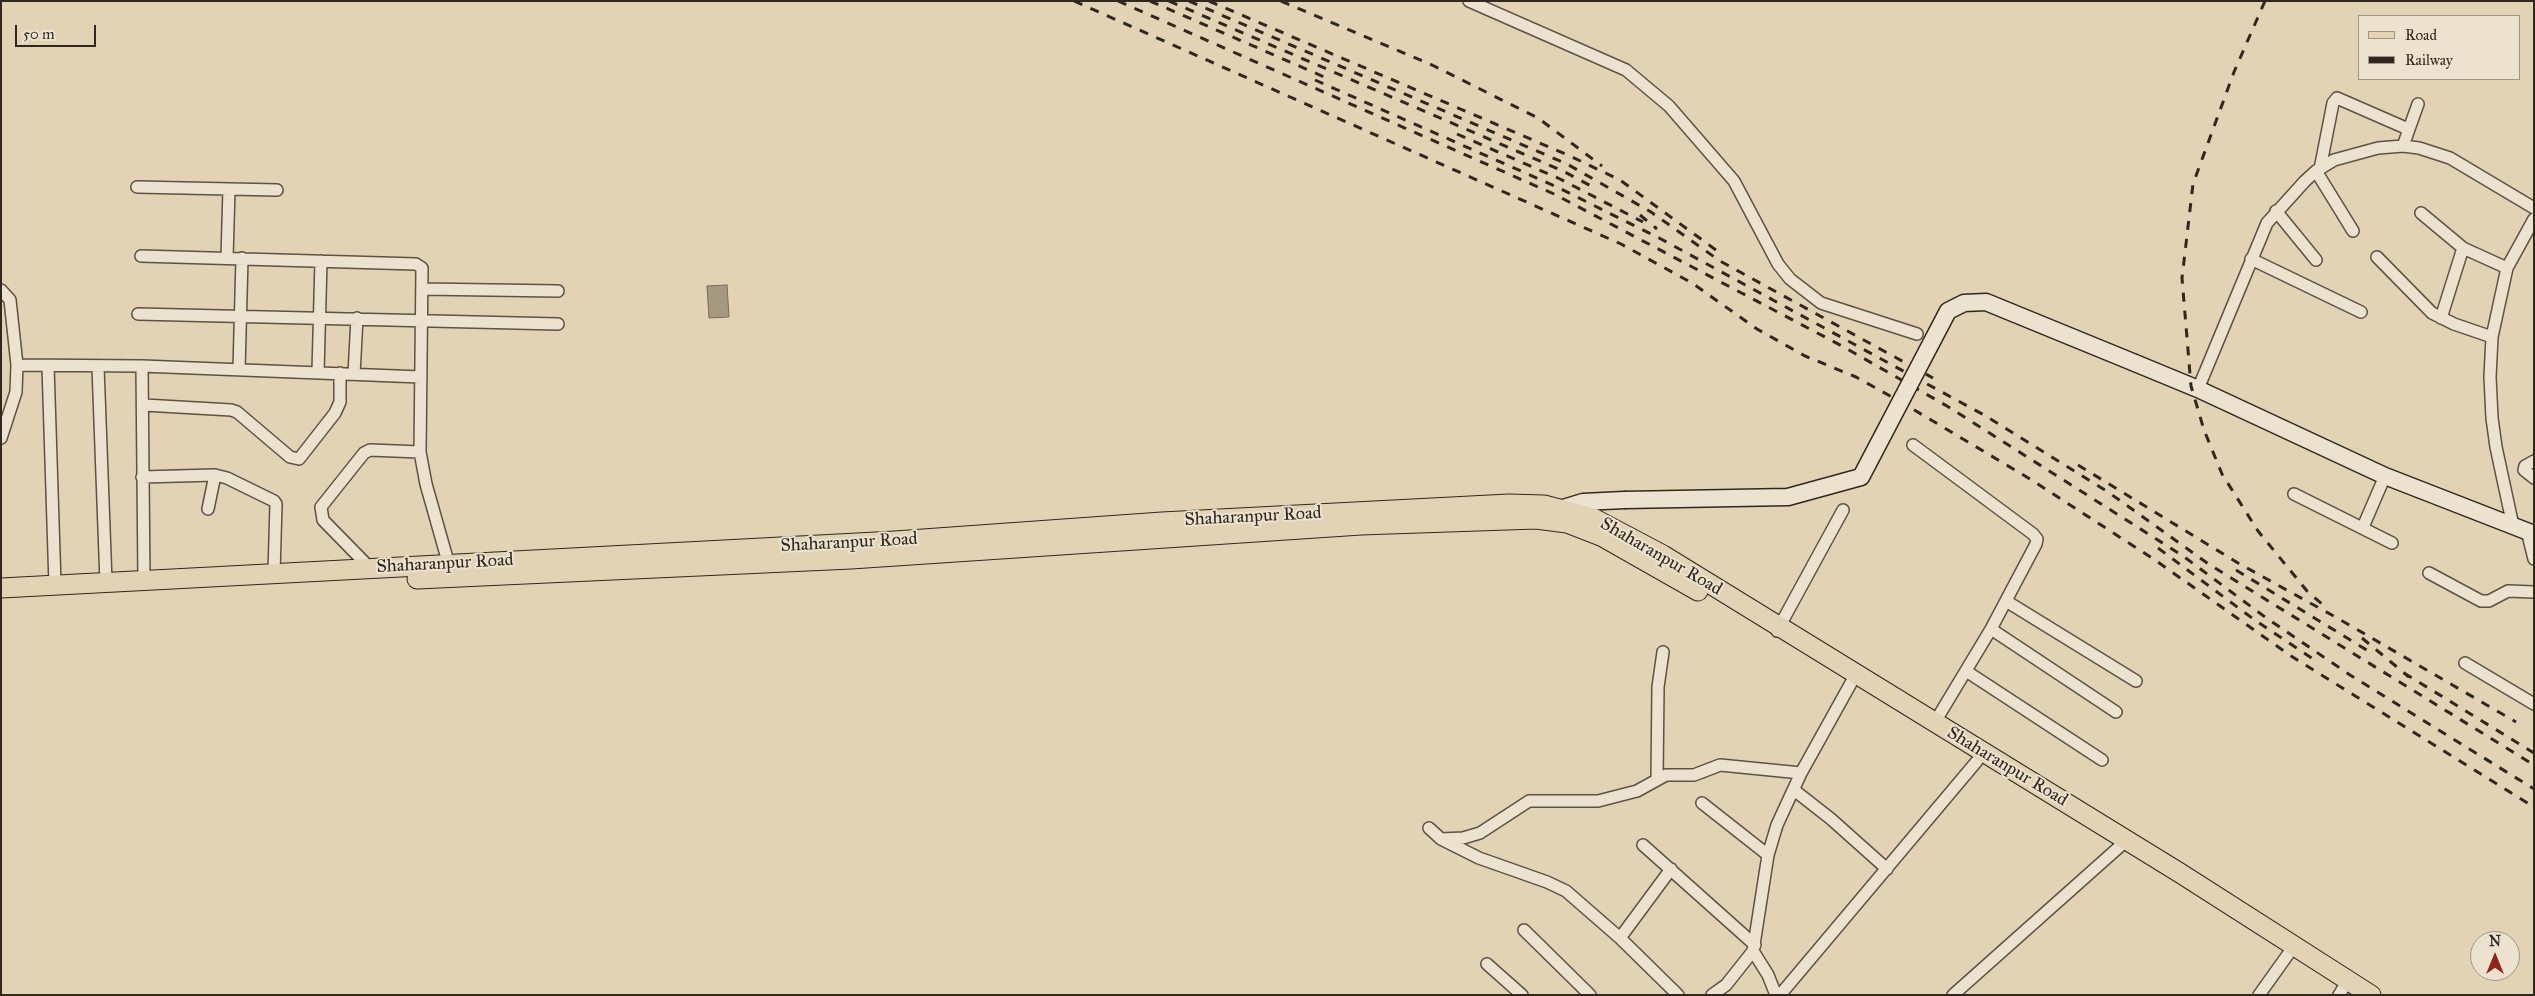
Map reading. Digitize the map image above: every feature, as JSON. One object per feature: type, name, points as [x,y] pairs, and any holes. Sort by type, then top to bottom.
[{"type":"main road","points":[[1556,515],[1583,502],[1788,497],[1861,476],[1948,311],[1964,303],[1986,302],[2198,389],[2385,476],[2525,530]]},
{"type":"main road","name":"Shaharanpur Road","points":[[1,598],[450,571],[851,558],[1361,525],[1536,518],[1556,515],[1567,523],[1603,537],[1777,631],[1853,678],[1977,761],[2122,844],[2371,995]]},
{"type":"main road","name":"Shaharanpur Road","points":[[1,588],[370,568],[450,571]]},
{"type":"main road","name":"Shaharanpur Road","points":[[1853,678],[1935,722],[2346,992]]},
{"type":"street","points":[[1469,1],[1597,56],[1634,76],[1669,106],[1734,180],[1778,264],[1790,279],[1821,302],[1917,334]]},
{"type":"street","points":[[2353,231],[2318,170],[2333,103],[2337,98],[2408,129]]},
{"type":"street","points":[[2403,146],[2418,104]]},
{"type":"street","points":[[2198,389],[2267,223],[2276,211],[2318,170],[2334,160],[2378,148],[2403,146],[2436,152],[2450,158],[2534,208]]},
{"type":"street","points":[[137,187],[277,190]]},
{"type":"street","points":[[227,258],[229,189]]},
{"type":"street","points":[[2276,211],[2316,260]]},
{"type":"street","points":[[2421,213],[2463,248],[2507,268]]},
{"type":"street","points":[[2534,219],[2507,268],[2492,337],[2492,418],[2496,447],[2534,559]]},
{"type":"street","points":[[2440,318],[2463,248]]},
{"type":"street","points":[[141,256],[321,260],[420,265],[423,271],[424,289],[420,452],[426,484],[450,571]]},
{"type":"street","points":[[238,370],[242,258]]},
{"type":"street","points":[[2377,258],[2432,313],[2440,318],[2492,337]]},
{"type":"street","points":[[2251,259],[2361,312]]},
{"type":"street","points":[[318,372],[321,260]]},
{"type":"street","points":[[424,289],[558,291]]},
{"type":"street","points":[[1,290],[10,300],[17,365],[16,392],[1,438]]},
{"type":"street","points":[[138,314],[558,324]]},
{"type":"street","points":[[354,374],[357,318]]},
{"type":"street","points":[[17,365],[142,366],[421,377]]},
{"type":"street","points":[[48,366],[54,585]]},
{"type":"street","points":[[142,366],[144,405],[142,476],[144,581]]},
{"type":"street","points":[[98,367],[106,582]]},
{"type":"street","points":[[144,405],[231,410],[237,412],[290,457],[298,459],[335,413],[340,402],[340,373]]},
{"type":"street","points":[[1914,445],[2036,537],[2036,544],[2006,602],[1935,722]]},
{"type":"street","points":[[370,568],[323,520],[320,507],[364,453],[370,450],[420,452]]},
{"type":"street","points":[[2534,460],[2525,466],[2524,470],[2534,478]]},
{"type":"street","points":[[142,476],[215,476],[227,478],[274,501],[276,504],[274,573]]},
{"type":"street","points":[[208,509],[215,476]]},
{"type":"street","points":[[2363,527],[2385,476]]},
{"type":"street","points":[[2294,494],[2392,543]]},
{"type":"street","points":[[1777,631],[1843,510]]},
{"type":"street","points":[[2429,573],[2481,601],[2489,602],[2505,592],[2534,592]]},
{"type":"street","points":[[2006,602],[2136,681]]},
{"type":"street","points":[[1991,629],[2116,712]]},
{"type":"street","points":[[1657,779],[1658,687],[1663,652]]},
{"type":"street","points":[[2465,663],[2534,704]]},
{"type":"street","points":[[1966,671],[2102,760]]},
{"type":"street","points":[[1712,995],[1726,985],[1754,948],[1768,855],[1776,825],[1801,773],[1853,678]]},
{"type":"street","points":[[1780,995],[1977,761]]},
{"type":"street","points":[[1441,839],[1463,838],[1480,833],[1529,801],[1598,801],[1637,791],[1657,779],[1671,774],[1694,775],[1720,765],[1801,773]]},
{"type":"street","points":[[1794,790],[1831,818],[1886,869]]},
{"type":"street","points":[[1702,804],[1768,855]]},
{"type":"street","points":[[1429,828],[1441,839],[1479,858],[1558,886],[1576,899],[1620,938],[1678,995]]},
{"type":"street","points":[[1953,995],[2122,844]]},
{"type":"street","points":[[1643,845],[1754,948],[1776,995]]},
{"type":"street","points":[[1620,938],[1671,869]]},
{"type":"street","points":[[1524,930],[1590,995]]},
{"type":"street","points":[[2259,995],[2289,953]]},
{"type":"street","points":[[1487,964],[1522,995]]},
{"type":"shaded area","points":[[727,285],[729,317],[709,318],[707,286]]},
{"type":"railway","points":[[1074,1],[1621,244],[1692,283],[1757,329],[1805,356],[1856,377],[2030,479],[2152,558],[2291,656],[2534,807]]},
{"type":"railway","points":[[1118,1],[1554,194],[1842,346],[1947,406],[2183,556],[2265,617],[2350,675],[2534,789]]},
{"type":"railway","points":[[1150,1],[1329,79]]},
{"type":"railway","points":[[1169,1],[1563,171],[1593,187]]},
{"type":"railway","points":[[1189,1],[1567,164],[1651,212],[1720,261],[1933,378]]},
{"type":"railway","points":[[1209,1],[1570,156],[1620,180],[1716,250]]},
{"type":"railway","points":[[1281,1],[1432,65],[1538,118],[1602,166]]},
{"type":"railway","points":[[2265,1],[2234,72],[2193,184],[2182,278],[2191,386],[2204,430],[2222,474],[2258,531],[2307,591],[2322,604]]},
{"type":"railway","points":[[1315,80],[1557,187],[1661,239],[1984,415],[2108,492],[2210,565],[2534,765]]},
{"type":"railway","points":[[1457,134],[1560,179],[1643,222]]},
{"type":"railway","points":[[1640,215],[1657,229]]},
{"type":"railway","points":[[2078,465],[2238,563],[2339,619],[2516,722]]},
{"type":"railway","points":[[2158,548],[2256,621],[2319,663]]},
{"type":"railway","points":[[2236,570],[2370,652]]},
{"type":"railway","points":[[2362,638],[2409,677]]},
{"type":"railway","points":[[2404,673],[2534,753]]}]
